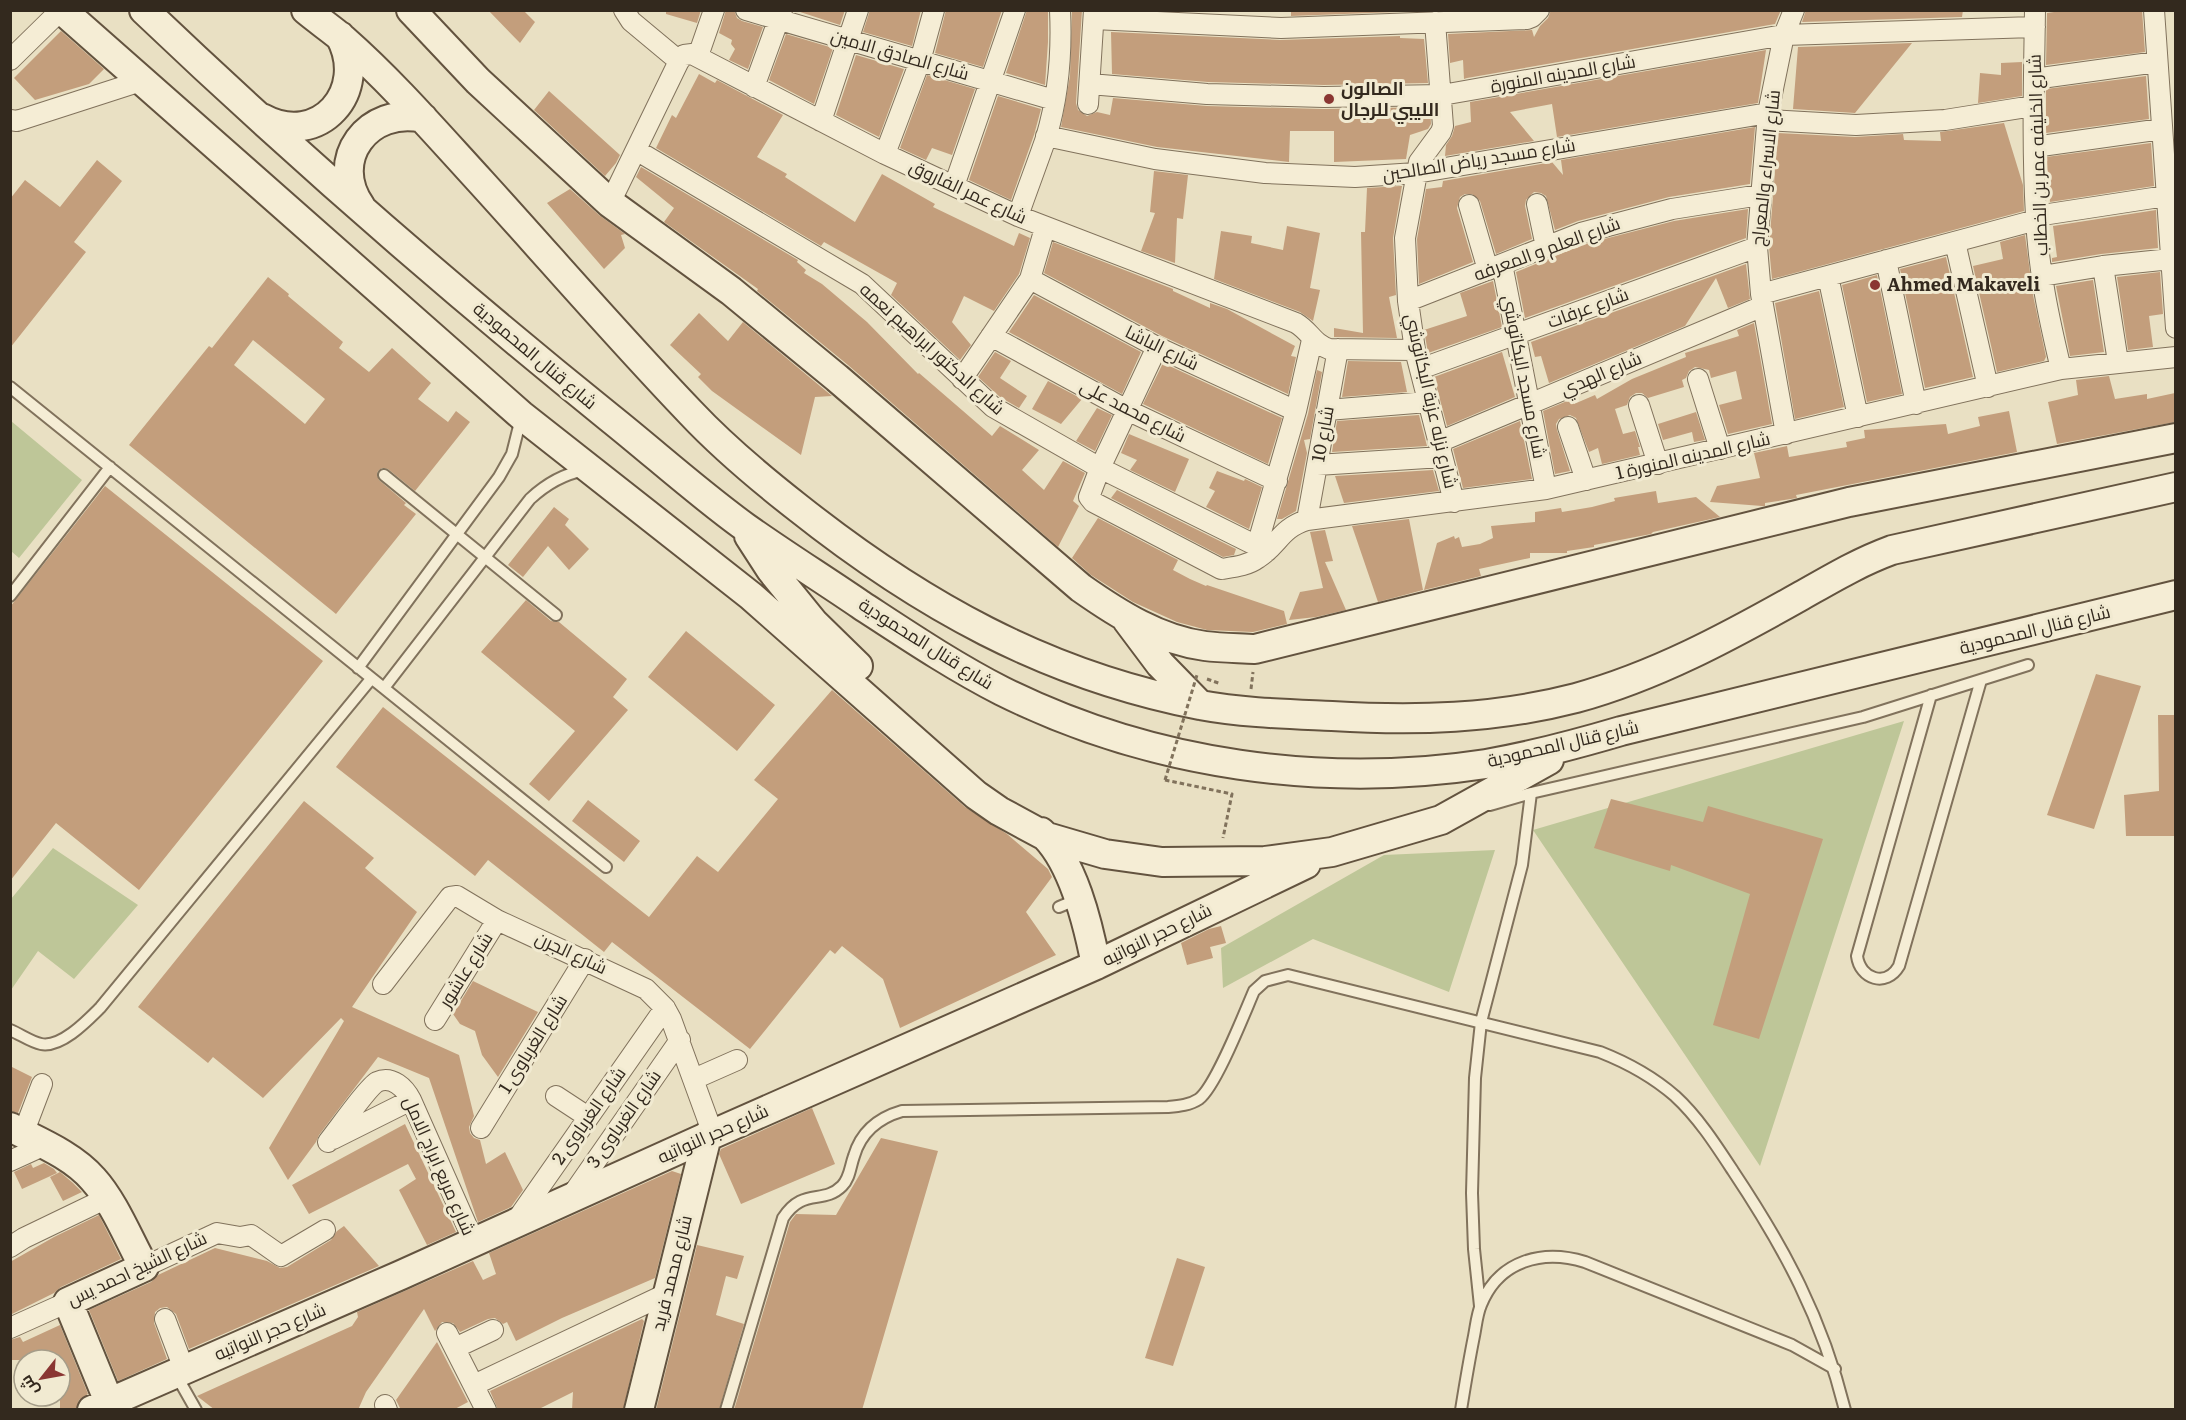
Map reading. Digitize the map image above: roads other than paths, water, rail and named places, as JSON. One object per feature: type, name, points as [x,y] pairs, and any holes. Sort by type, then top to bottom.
[{"type":"main road","name":"شارع قنال المحمودية","points":[[62,10],[521,415],[593,469],[751,596],[976,795],[999,811],[1047,837],[1104,854],[1133,860],[1162,862],[1265,861],[1332,852],[1441,820]]},
{"type":"main road","name":"شارع قنال المحمودية","points":[[144,10],[363,210],[575,390],[744,526],[933,652],[969,673],[1073,721],[1162,749],[1254,767],[1347,774],[1394,773],[1463,766],[1532,755],[1621,731],[2175,596]]},
{"type":"main road","name":"شارع قنال المحمودية","points":[[306,10],[339,36],[423,118],[694,417],[735,456],[823,528],[914,592],[1010,644],[1060,665],[1112,682],[1200,705],[1294,714],[1410,719],[1491,714],[1532,708],[1604,690],[1668,666],[1847,569],[1892,550],[2175,487]]},
{"type":"main road","points":[[411,10],[478,81],[610,203],[731,291],[837,378],[1081,588],[1125,618],[1160,634],[1203,646],[1256,649],[1849,502],[2175,438]]},
{"type":"main road","points":[[260,117],[281,126],[293,127],[315,123],[334,110],[341,101],[349,80],[349,57],[339,36]]},
{"type":"main road","points":[[363,210],[351,190],[349,167],[351,156],[362,136],[370,128],[390,117],[401,115],[423,118]]},
{"type":"main road","points":[[744,526],[771,570],[814,623],[889,697],[1047,837],[1060,856],[1069,903],[1096,965]]},
{"type":"main road","points":[[1125,618],[1160,663],[1200,705]]},
{"type":"main road","points":[[1441,820],[1577,744]]},
{"type":"main road","name":"شارع حجر النواتيه","points":[[100,1407],[1096,965],[1332,852]]},
{"type":"main road","points":[[26,1135],[71,1160],[93,1179],[107,1198],[144,1267]]},
{"type":"main road","name":"شارع محمد فريد","points":[[639,1410],[666,1294],[710,1135]]},
{"type":"main road","name":"شارع الشيخ احمد يس","points":[[68,1302],[144,1267]]},
{"type":"main road","points":[[68,1302],[100,1407]]},
{"type":"street","points":[[10,60],[62,10]]},
{"type":"street","points":[[624,10],[631,21],[679,61]]},
{"type":"street","points":[[610,203],[679,61],[688,54],[698,56],[714,10]]},
{"type":"street","name":"شارع الصادق الامين","points":[[746,10],[781,15],[850,41],[1054,100]]},
{"type":"street","points":[[821,121],[850,41],[858,10]]},
{"type":"street","points":[[885,153],[920,61],[934,10]]},
{"type":"street","points":[[954,186],[1015,10]]},
{"type":"street","points":[[1018,216],[1046,136],[1054,100],[1061,34],[1060,10]]},
{"type":"street","points":[[1094,15],[1281,19],[1410,17],[1435,22],[1486,16],[1527,19],[1539,10]]},
{"type":"street","name":"شارع الاسراء والمعراج","points":[[1786,434],[1762,300],[1757,247],[1768,116],[1784,35],[1794,10]]},
{"type":"street","points":[[2154,10],[2175,328]]},
{"type":"street","points":[[754,87],[781,15]]},
{"type":"street","name":"شارع المدينه المنورة","points":[[1094,15],[1089,94],[1207,93],[1312,97],[1442,95],[1784,35],[2035,19]]},
{"type":"street","name":"شارع الخليفه عمر بن الخطاب","points":[[2035,19],[2033,106],[2036,218],[2049,321],[2061,369]]},
{"type":"street","name":"شارع نزله عزبة البكاتوشي","points":[[1435,22],[1443,126],[1419,162],[1405,238],[1408,301],[1415,350],[1454,502]]},
{"type":"street","name":"شارع عمر الفاروق","points":[[698,56],[821,121],[1018,216],[1296,323],[1303,327],[1312,340],[1329,349],[1415,350]]},
{"type":"street","points":[[2034,79],[2157,62]]},
{"type":"street","points":[[14,120],[141,81]]},
{"type":"street","name":"شارع مسجد رياض الصالحين","points":[[1046,136],[1155,159],[1265,172],[1355,177],[1416,173],[1768,116],[1856,125],[1934,121],[2033,106]]},
{"type":"street","points":[[2034,147],[2162,129]]},
{"type":"street","name":"شارع الدكتور ابراهيم نعمه","points":[[636,150],[862,284],[993,407],[1100,468],[1262,549]]},
{"type":"street","name":"شارع العلم و المعرفه","points":[[1408,301],[1581,234],[1672,209],[1760,195]]},
{"type":"street","name":"شارع الهدي","points":[[1317,465],[1441,449],[1529,404],[1762,300],[1827,276],[2036,218],[2166,196]]},
{"type":"street","points":[[1537,204],[1546,247]]},
{"type":"street","name":"شارع مسجد البكاتوشي","points":[[1469,205],[1495,267],[1516,334],[1546,489]]},
{"type":"street","points":[[962,379],[1030,279],[1046,228]]},
{"type":"street","points":[[1955,242],[1988,387]]},
{"type":"street","name":"شارع عرفات","points":[[1420,369],[1757,247]]},
{"type":"street","points":[[2042,276],[2103,266],[2171,259]]},
{"type":"street","points":[[1886,260],[1916,404]]},
{"type":"street","points":[[2103,266],[2118,362]]},
{"type":"street","points":[[1827,276],[1858,417]]},
{"type":"street","name":"شارع الباشا","points":[[1030,279],[1157,347],[1296,411]]},
{"type":"street","name":"شارع محمد على","points":[[992,336],[1128,410],[1277,481]]},
{"type":"street","points":[[1262,549],[1312,340]]},
{"type":"street","points":[[1100,468],[1157,347]]},
{"type":"street","name":"شارع 10","points":[[1307,520],[1338,349]]},
{"type":"street","name":"شارع المدينه المنورة 1","points":[[1100,468],[1089,494],[1093,502],[1221,569],[1240,567],[1258,559],[1262,549],[1282,533],[1307,520],[1546,489],[2061,369],[2175,357]]},
{"type":"street","points":[[1698,379],[1720,449]]},
{"type":"street","points":[[1327,410],[1428,402]]},
{"type":"street","points":[[1639,405],[1658,464]]},
{"type":"street","points":[[1568,428],[1586,480]]},
{"type":"street","name":"شارع الجرن","points":[[383,984],[451,896],[457,896],[497,920],[585,959],[645,989],[664,1008],[680,1040],[710,1135]]},
{"type":"street","name":"شارع عاشور","points":[[435,1020],[497,920]]},
{"type":"street","name":"شارع الغرباوى 1","points":[[481,1128],[585,959]]},
{"type":"street","name":"شارع الغرباوى 2","points":[[515,1224],[664,1008]]},
{"type":"street","name":"شارع الغرباوى 3","points":[[569,1199],[680,1040]]},
{"type":"street","points":[[694,1079],[737,1060]]},
{"type":"street","name":"شارع مربع ابراج الامل","points":[[411,1100],[328,1142],[374,1084],[379,1081],[393,1081],[399,1084],[411,1100],[474,1242]]},
{"type":"street","points":[[10,1161],[26,1135],[42,1084]]},
{"type":"street","points":[[556,1096],[588,1117]]},
{"type":"street","points":[[12,1244],[107,1198]]},
{"type":"street","name":"شارع الشيخ احمد يس","points":[[144,1267],[217,1233],[240,1237],[251,1235],[282,1256],[325,1230]]},
{"type":"street","points":[[474,1385],[666,1294]]},
{"type":"street","name":"شارع الشيخ احمد يس","points":[[10,1328],[68,1302]]},
{"type":"street","points":[[165,1319],[179,1371]]},
{"type":"street","points":[[486,1410],[451,1341],[493,1330]]},
{"type":"lane","points":[[10,387],[606,867]]},
{"type":"lane","points":[[358,668],[506,466],[517,441],[521,415]]},
{"type":"lane","points":[[10,596],[110,467]]},
{"type":"lane","points":[[384,688],[520,510],[540,490],[565,475],[593,469]]},
{"type":"lane","points":[[384,476],[556,615]]},
{"type":"lane","name":"شارع قنال المحمودية","points":[[1441,820],[1531,794],[1863,717],[2028,665]]},
{"type":"lane","points":[[10,1030],[42,1044],[58,1041],[81,1027],[100,1008],[371,679]]},
{"type":"lane","points":[[1932,695],[1857,956],[1861,969],[1872,978],[1884,979],[1891,976],[1899,966],[1981,680]]},
{"type":"lane","points":[[1461,1410],[1480,1306],[1474,1250],[1472,1136],[1481,1022],[1522,865],[1531,794]]},
{"type":"lane","points":[[726,1410],[783,1218],[796,1203],[806,1198],[825,1195],[842,1186],[859,1143],[877,1122],[902,1111],[1168,1107],[1189,1104],[1199,1099],[1213,1081],[1254,992],[1266,981],[1280,976],[1304,977],[1600,1052],[1627,1063],[1653,1078],[1676,1096],[1713,1142],[1769,1226],[1818,1323],[1835,1369],[1845,1410]]},
{"type":"lane","points":[[1480,1306],[1494,1283],[1515,1266],[1532,1259],[1549,1256],[1568,1257],[1792,1345],[1835,1369]]},
{"type":"lane","points":[[179,1371],[195,1410]]},
{"type":"place","name":"الصالون الليبي للرجال","points":[[1329,99]]},
{"type":"place","name":"Ahmed Makaveli","points":[[1875,285]]}]
